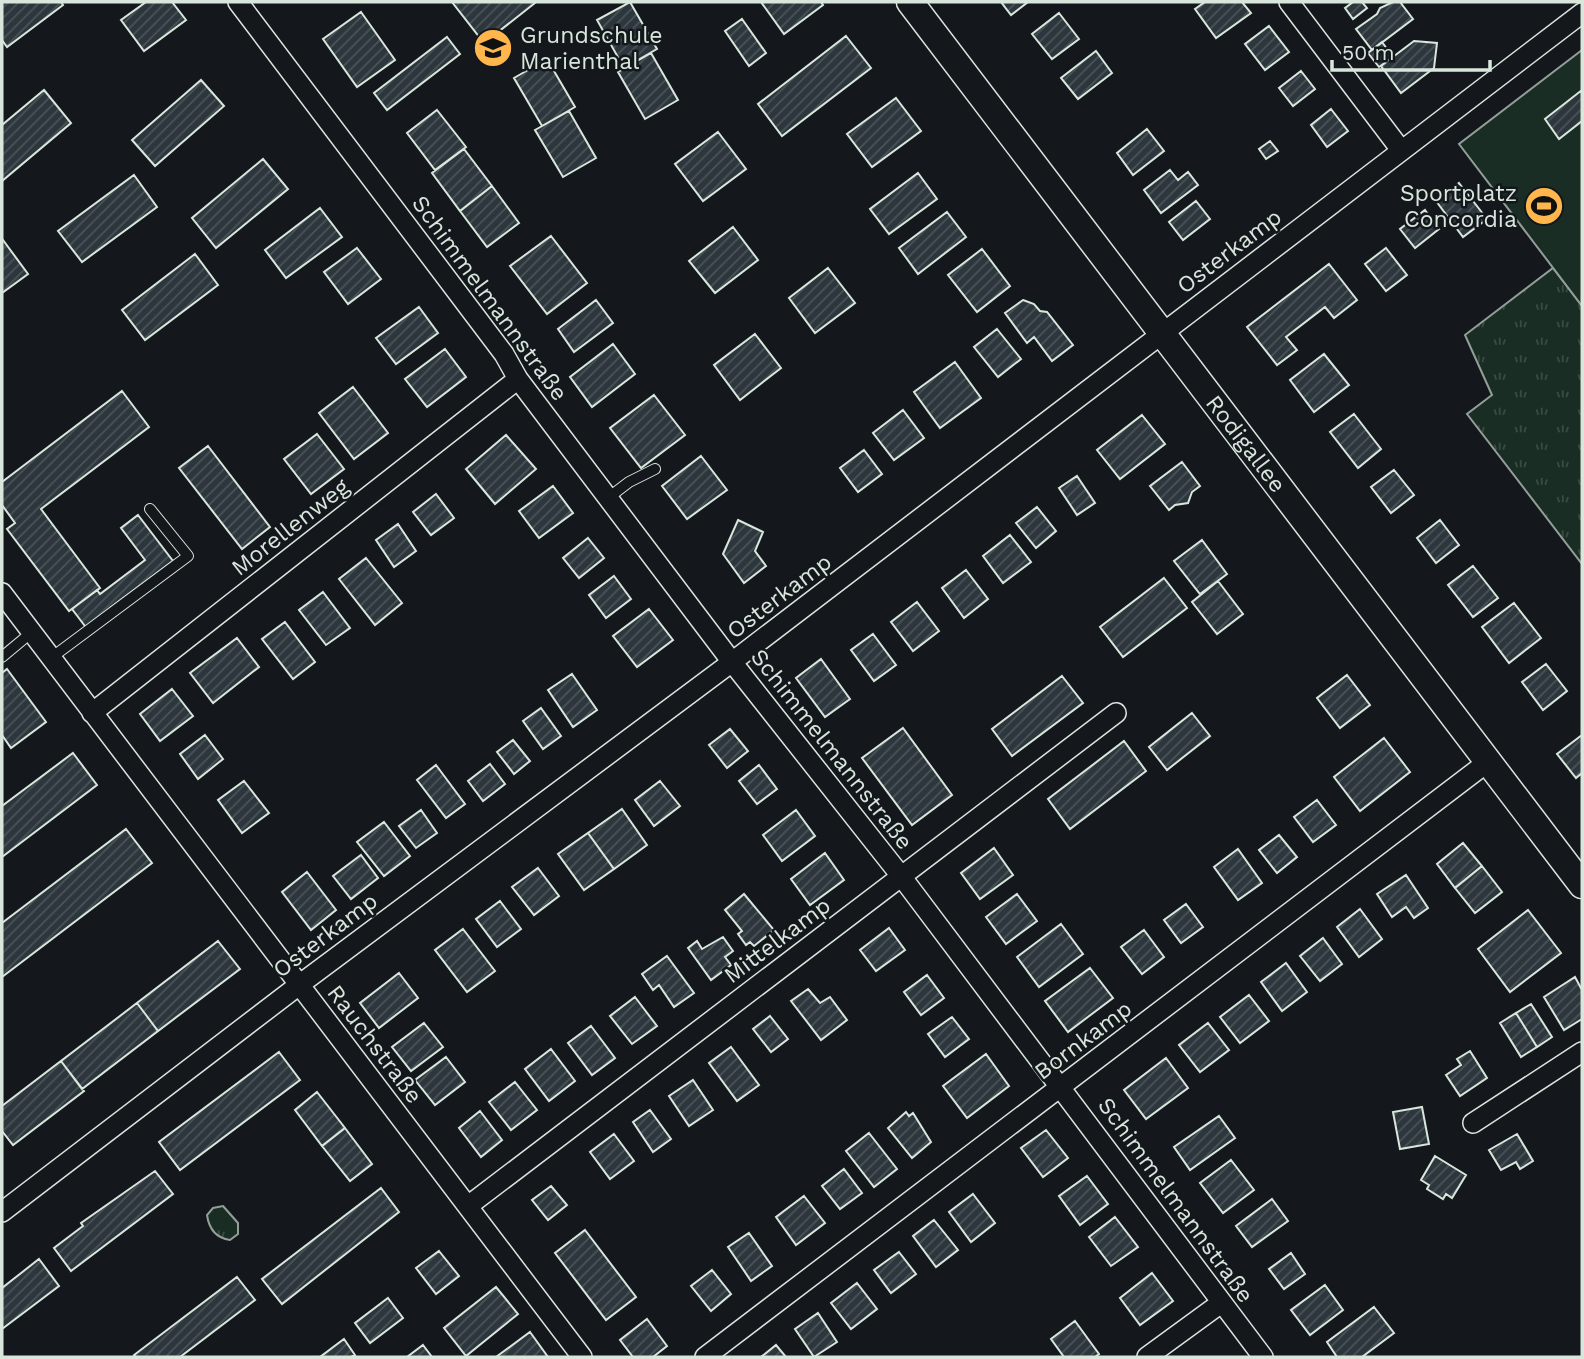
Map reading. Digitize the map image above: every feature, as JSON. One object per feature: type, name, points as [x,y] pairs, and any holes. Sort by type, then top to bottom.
[{"type":"main road","name":"Rodigallee","points":[[910,2],[1582,885]]},
{"type":"street","name":"Schimmelmannstraße","points":[[238,2],[732,662],[901,876],[1263,1357]]},
{"type":"street","points":[[1289,2],[1401,150]]},
{"type":"street","name":"Osterkamp","points":[[2,1212],[299,985],[732,662],[1582,13]]},
{"type":"street","name":"Morellenweg","points":[[92,713],[518,379]]},
{"type":"street","name":"Rauchstraße","points":[[2,593],[582,1357]]},
{"type":"street","name":"Mittelkamp","points":[[468,1206],[1116,713]]},
{"type":"street","name":"Bornkamp","points":[[705,1357],[1489,761]]},
{"type":"street","points":[[1473,1122],[1582,1052]]},
{"type":"street","points":[[1147,1357],[1221,1303]]},
{"type":"lane","points":[[608,498],[629,482],[655,469]]},
{"type":"lane","points":[[51,658],[188,556],[150,509]]},
{"type":"lane","points":[[2,657],[32,632]]},
{"type":"green space","name":"Sportplatz Concordia","points":[[1582,50],[1582,306],[1459,144]]},
{"type":"green space","points":[[1553,268],[1582,306],[1582,564],[1467,414],[1492,395],[1465,335]]},
{"type":"green space","points":[[223,1206],[238,1223],[238,1234],[230,1240],[217,1235],[208,1220],[207,1215],[213,1208]]},
{"type":"building","points":[[2,2],[61,2],[63,5],[7,47],[2,40]]},
{"type":"building","points":[[146,2],[172,2],[186,20],[144,51],[121,20]]},
{"type":"building","points":[[452,2],[534,2],[535,3],[484,43]]},
{"type":"building","points":[[630,2],[657,49],[624,68],[597,20]]},
{"type":"building","points":[[761,2],[821,2],[823,5],[784,34]]},
{"type":"building","points":[[1001,2],[1028,2],[1011,15]]},
{"type":"building","points":[[1205,2],[1242,2],[1251,13],[1216,38],[1195,9]]},
{"type":"building","points":[[1353,2],[1362,2],[1367,8],[1353,19],[1345,8]]},
{"type":"building","points":[[1400,2],[1413,19],[1372,50],[1356,29],[1377,14],[1380,8]]},
{"type":"building","points":[[361,12],[395,60],[357,87],[323,39]]},
{"type":"building","points":[[1059,13],[1079,39],[1052,59],[1032,34]]},
{"type":"building","points":[[742,19],[766,53],[749,66],[725,31]]},
{"type":"building","points":[[1269,26],[1289,52],[1265,70],[1245,44]]},
{"type":"building","points":[[846,36],[871,68],[782,136],[758,104]]},
{"type":"building","points":[[447,37],[460,54],[387,110],[374,93]]},
{"type":"building","points":[[1414,41],[1437,43],[1434,68],[1401,93],[1381,66]]},
{"type":"building","points":[[1382,42],[1393,57],[1379,67],[1368,53]]},
{"type":"building","points":[[1096,51],[1112,73],[1078,99],[1061,78]]},
{"type":"building","points":[[651,53],[678,100],[645,119],[618,72]]},
{"type":"building","points":[[547,59],[575,107],[542,126],[514,78]]},
{"type":"building","points":[[1301,71],[1315,89],[1293,106],[1279,88]]},
{"type":"building","points":[[201,80],[224,106],[155,166],[132,140]]},
{"type":"building","points":[[44,90],[71,123],[2,181],[2,125]]},
{"type":"building","points":[[1582,90],[1582,121],[1559,139],[1545,119]]},
{"type":"building","points":[[896,98],[921,131],[872,167],[847,134]]},
{"type":"building","points":[[1331,109],[1348,131],[1327,147],[1311,125]]},
{"type":"building","points":[[437,110],[466,147],[435,170],[407,133]]},
{"type":"building","points":[[569,111],[596,158],[563,177],[535,130]]},
{"type":"building","points":[[1147,129],[1164,151],[1133,175],[1117,153]]},
{"type":"building","points":[[718,132],[746,169],[703,201],[675,164]]},
{"type":"building","points":[[1270,141],[1278,151],[1266,159],[1259,149]]},
{"type":"building","points":[[464,149],[492,186],[460,211],[432,173]]},
{"type":"building","points":[[263,159],[288,189],[216,248],[192,218]]},
{"type":"building","points":[[1170,170],[1178,180],[1188,172],[1198,185],[1161,213],[1144,190]]},
{"type":"building","points":[[918,173],[937,199],[889,234],[870,209]]},
{"type":"building","points":[[134,175],[157,207],[82,262],[58,231]]},
{"type":"building","points":[[1459,183],[1487,219],[1463,237],[1436,201]]},
{"type":"building","points":[[492,186],[519,223],[487,247],[460,211]]},
{"type":"building","points":[[1196,201],[1210,219],[1183,240],[1169,222]]},
{"type":"building","points":[[320,208],[342,237],[286,278],[265,250]]},
{"type":"building","points":[[1425,210],[1439,229],[1415,248],[1400,229]]},
{"type":"building","points":[[947,212],[966,237],[918,274],[899,248]]},
{"type":"building","points":[[733,227],[758,260],[715,293],[689,261]]},
{"type":"building","points":[[551,236],[587,283],[547,314],[510,266]]},
{"type":"building","points":[[2,241],[28,274],[2,293]]},
{"type":"building","points":[[357,248],[381,279],[348,304],[324,272]]},
{"type":"building","points":[[1386,248],[1407,275],[1386,291],[1365,264]]},
{"type":"building","points":[[982,249],[1010,286],[977,312],[948,275]]},
{"type":"building","points":[[195,254],[218,285],[145,340],[122,310]]},
{"type":"building","points":[[1329,264],[1357,300],[1334,318],[1325,307],[1286,337],[1297,350],[1277,365],[1247,327]]},
{"type":"building","points":[[828,268],[855,303],[815,333],[789,298]]},
{"type":"building","points":[[596,300],[613,323],[574,352],[558,329]]},
{"type":"building","points":[[1023,300],[1034,304],[1040,311],[1047,312],[1073,345],[1052,361],[1034,337],[1027,343],[1005,313]]},
{"type":"building","points":[[419,307],[438,333],[396,364],[376,338]]},
{"type":"building","points":[[997,329],[1021,359],[998,377],[974,347]]},
{"type":"building","points":[[755,334],[781,368],[740,400],[714,365]]},
{"type":"building","points":[[613,344],[635,374],[592,407],[570,377]]},
{"type":"building","points":[[445,349],[466,377],[427,407],[405,379]]},
{"type":"building","points":[[1324,354],[1349,385],[1314,412],[1290,380]]},
{"type":"building","points":[[955,362],[981,398],[940,428],[914,392]]},
{"type":"building","points":[[353,387],[388,433],[354,459],[319,413]]},
{"type":"building","points":[[122,391],[149,427],[41,509],[100,588],[69,611],[7,529],[15,523],[2,505],[2,482]]},
{"type":"building","points":[[654,395],[685,435],[641,468],[610,428]]},
{"type":"building","points":[[903,410],[924,438],[894,460],[873,433]]},
{"type":"building","points":[[1354,414],[1381,449],[1358,468],[1330,432]]},
{"type":"building","points":[[1142,415],[1165,444],[1120,479],[1097,450]]},
{"type":"building","points":[[317,434],[344,469],[311,494],[284,459]]},
{"type":"building","points":[[506,435],[536,469],[495,504],[466,469]]},
{"type":"building","points":[[208,446],[270,527],[242,549],[179,468]]},
{"type":"building","points":[[864,450],[882,474],[858,492],[840,468]]},
{"type":"building","points":[[701,456],[727,490],[687,519],[662,486]]},
{"type":"building","points":[[1182,462],[1200,486],[1192,492],[1188,503],[1175,505],[1169,510],[1150,486]]},
{"type":"building","points":[[1394,470],[1414,495],[1391,513],[1371,487]]},
{"type":"building","points":[[1077,476],[1095,503],[1077,515],[1059,488]]},
{"type":"building","points":[[553,486],[573,513],[539,538],[519,511]]},
{"type":"building","points":[[436,494],[454,518],[431,535],[413,512]]},
{"type":"building","points":[[1037,507],[1056,531],[1036,548],[1016,523]]},
{"type":"building","points":[[138,515],[173,561],[110,608],[88,630],[72,609],[97,590],[100,594],[145,560],[121,528]]},
{"type":"building","points":[[738,520],[763,532],[755,551],[766,566],[744,583],[723,554]]},
{"type":"building","points":[[1440,520],[1459,545],[1436,563],[1417,538]]},
{"type":"building","points":[[398,524],[416,551],[394,567],[376,540]]},
{"type":"building","points":[[1010,535],[1031,562],[1003,583],[983,556]]},
{"type":"building","points":[[588,538],[604,558],[579,578],[563,558]]},
{"type":"building","points":[[1202,540],[1227,574],[1200,594],[1174,561]]},
{"type":"building","points":[[366,558],[402,603],[375,625],[339,579]]},
{"type":"building","points":[[1473,566],[1498,598],[1473,617],[1448,585]]},
{"type":"building","points":[[966,570],[988,599],[964,618],[942,588]]},
{"type":"building","points":[[614,576],[631,599],[606,618],[589,595]]},
{"type":"building","points":[[1164,578],[1187,608],[1123,657],[1100,627]]},
{"type":"building","points":[[1218,581],[1243,614],[1217,634],[1192,602]]},
{"type":"building","points":[[323,592],[350,628],[326,645],[299,610]]},
{"type":"building","points":[[917,602],[939,631],[913,651],[891,622]]},
{"type":"building","points":[[1514,603],[1541,638],[1509,663],[1482,627]]},
{"type":"building","points":[[649,609],[673,640],[637,667],[613,636]]},
{"type":"building","points":[[285,622],[315,662],[293,679],[262,639]]},
{"type":"building","points":[[873,634],[896,665],[874,681],[851,650]]},
{"type":"building","points":[[237,638],[259,667],[213,703],[190,673]]},
{"type":"building","points":[[821,659],[850,699],[825,717],[796,678]]},
{"type":"building","points":[[1546,664],[1567,691],[1543,710],[1522,682]]},
{"type":"building","points":[[7,669],[46,722],[11,748],[2,735],[2,673]]},
{"type":"building","points":[[572,674],[597,710],[573,727],[548,690]]},
{"type":"building","points":[[1347,675],[1370,705],[1340,728],[1317,698]]},
{"type":"building","points":[[1062,676],[1083,703],[1012,756],[992,729]]},
{"type":"building","points":[[172,689],[193,716],[160,741],[140,714]]},
{"type":"building","points":[[541,708],[561,736],[543,749],[523,721]]},
{"type":"building","points":[[1192,713],[1210,736],[1167,770],[1149,747]]},
{"type":"building","points":[[903,728],[952,795],[912,825],[862,758]]},
{"type":"building","points":[[730,729],[748,751],[727,768],[709,745]]},
{"type":"building","points":[[205,735],[223,759],[198,779],[180,754]]},
{"type":"building","points":[[1582,735],[1582,773],[1576,778],[1557,754]]},
{"type":"building","points":[[1384,738],[1410,772],[1360,811],[1334,777]]},
{"type":"building","points":[[513,740],[530,761],[514,774],[497,752]]},
{"type":"building","points":[[1124,741],[1146,771],[1070,829],[1048,799]]},
{"type":"building","points":[[73,753],[97,785],[2,857],[2,806]]},
{"type":"building","points":[[490,764],[505,784],[483,801],[468,781]]},
{"type":"building","points":[[436,765],[465,804],[446,818],[417,780]]},
{"type":"building","points":[[759,765],[777,789],[757,804],[739,781]]},
{"type":"building","points":[[244,781],[269,813],[242,833],[218,800]]},
{"type":"building","points":[[660,781],[680,806],[654,826],[635,800]]},
{"type":"building","points":[[1317,800],[1336,825],[1313,842],[1294,817]]},
{"type":"building","points":[[622,809],[647,845],[614,869],[588,833]]},
{"type":"building","points":[[421,810],[437,833],[416,848],[399,826]]},
{"type":"building","points":[[796,810],[815,836],[782,861],[763,835]]},
{"type":"building","points":[[384,822],[410,856],[384,876],[357,842]]},
{"type":"building","points":[[126,829],[152,863],[2,977],[2,923]]},
{"type":"building","points":[[588,833],[614,869],[584,890],[558,854]]},
{"type":"building","points":[[1279,835],[1297,857],[1277,873],[1259,850]]},
{"type":"building","points":[[1463,843],[1482,866],[1455,888],[1437,864]]},
{"type":"building","points":[[994,848],[1013,875],[980,899],[961,873]]},
{"type":"building","points":[[1238,849],[1262,883],[1238,900],[1214,867]]},
{"type":"building","points":[[825,853],[844,880],[810,905],[791,879]]},
{"type":"building","points":[[361,855],[378,878],[351,899],[333,876]]},
{"type":"building","points":[[1482,866],[1502,892],[1475,913],[1455,888]]},
{"type":"building","points":[[538,868],[559,896],[534,915],[512,887]]},
{"type":"building","points":[[307,872],[336,910],[311,930],[282,892]]},
{"type":"building","points":[[1406,875],[1428,908],[1414,918],[1406,907],[1392,917],[1377,894]]},
{"type":"building","points":[[744,894],[774,930],[754,946],[750,942],[746,945],[738,934],[742,931],[725,910]]},
{"type":"building","points":[[1017,894],[1037,921],[1006,944],[986,917]]},
{"type":"building","points":[[500,901],[521,929],[497,947],[476,919]]},
{"type":"building","points":[[1186,904],[1203,927],[1181,943],[1164,920]]},
{"type":"building","points":[[1360,909],[1382,939],[1359,957],[1337,927]]},
{"type":"building","points":[[1528,910],[1561,953],[1510,992],[1478,949]]},
{"type":"building","points":[[1061,924],[1083,954],[1039,987],[1017,957]]},
{"type":"building","points":[[889,928],[905,950],[876,971],[860,950]]},
{"type":"building","points":[[463,929],[495,971],[467,992],[435,950]]},
{"type":"building","points":[[1144,930],[1164,957],[1142,974],[1121,947]]},
{"type":"building","points":[[723,937],[733,951],[725,957],[731,965],[711,980],[688,948],[697,941],[702,949]]},
{"type":"building","points":[[1323,938],[1342,964],[1320,981],[1300,956]]},
{"type":"building","points":[[218,941],[240,969],[158,1031],[137,1003]]},
{"type":"building","points":[[667,956],[694,993],[674,1007],[659,985],[653,990],[642,974]]},
{"type":"building","points":[[1286,963],[1307,992],[1282,1011],[1261,982]]},
{"type":"building","points":[[1090,968],[1113,998],[1068,1032],[1045,1001]]},
{"type":"building","points":[[399,973],[418,998],[379,1028],[360,1003]]},
{"type":"building","points":[[927,975],[944,998],[921,1015],[904,992]]},
{"type":"building","points":[[1575,977],[1582,990],[1582,1019],[1564,1030],[1544,997]]},
{"type":"building","points":[[808,989],[820,1003],[830,997],[847,1020],[821,1040],[791,1001]]},
{"type":"building","points":[[1249,995],[1269,1021],[1240,1043],[1220,1017]]},
{"type":"building","points":[[635,997],[657,1026],[632,1044],[610,1016]]},
{"type":"building","points":[[137,1003],[158,1031],[82,1089],[61,1061]]},
{"type":"building","points":[[1531,1004],[1552,1037],[1537,1047],[1516,1013]]},
{"type":"building","points":[[1516,1013],[1537,1047],[1521,1057],[1500,1023]]},
{"type":"building","points":[[770,1016],[788,1039],[771,1052],[753,1029]]},
{"type":"building","points":[[952,1017],[969,1039],[945,1057],[928,1034]]},
{"type":"building","points":[[424,1023],[443,1047],[411,1071],[392,1047]]},
{"type":"building","points":[[1208,1023],[1229,1050],[1200,1072],[1179,1045]]},
{"type":"building","points":[[591,1026],[615,1058],[592,1075],[568,1043]]},
{"type":"building","points":[[731,1047],[759,1085],[737,1101],[709,1063]]},
{"type":"building","points":[[551,1049],[575,1081],[549,1101],[525,1069]]},
{"type":"building","points":[[1470,1051],[1487,1078],[1460,1096],[1446,1075],[1461,1065],[1457,1059]]},
{"type":"building","points":[[279,1052],[300,1080],[180,1170],[159,1142]]},
{"type":"building","points":[[986,1054],[1009,1086],[967,1118],[943,1086]]},
{"type":"building","points":[[446,1057],[465,1082],[435,1105],[415,1080]]},
{"type":"building","points":[[1166,1058],[1188,1088],[1146,1119],[1124,1090]]},
{"type":"building","points":[[61,1061],[84,1091],[13,1145],[2,1131],[2,1106]]},
{"type":"building","points":[[693,1080],[713,1110],[689,1126],[669,1096]]},
{"type":"building","points":[[515,1082],[537,1110],[511,1130],[489,1102]]},
{"type":"building","points":[[317,1092],[345,1128],[322,1146],[295,1110]]},
{"type":"building","points":[[1422,1107],[1429,1144],[1400,1149],[1393,1112]]},
{"type":"building","points":[[650,1110],[671,1139],[653,1152],[633,1122]]},
{"type":"building","points":[[480,1111],[502,1140],[481,1157],[459,1128]]},
{"type":"building","points":[[906,1112],[909,1116],[913,1113],[931,1142],[912,1158],[888,1128]]},
{"type":"building","points":[[1219,1116],[1235,1138],[1190,1170],[1174,1147]]},
{"type":"building","points":[[345,1128],[372,1164],[350,1181],[322,1146]]},
{"type":"building","points":[[1046,1130],[1068,1158],[1043,1177],[1021,1148]]},
{"type":"building","points":[[869,1133],[897,1169],[874,1187],[846,1151]]},
{"type":"building","points":[[614,1134],[634,1161],[610,1179],[590,1152]]},
{"type":"building","points":[[1517,1134],[1533,1161],[1520,1169],[1516,1162],[1501,1170],[1489,1150]]},
{"type":"building","points":[[1435,1156],[1466,1175],[1452,1198],[1446,1194],[1443,1199],[1427,1189],[1429,1185],[1421,1180]]},
{"type":"building","points":[[1231,1160],[1254,1190],[1223,1213],[1200,1183]]},
{"type":"building","points":[[844,1169],[862,1193],[840,1209],[822,1186]]},
{"type":"building","points":[[155,1171],[173,1194],[71,1271],[54,1248],[83,1226],[81,1223]]},
{"type":"building","points":[[1087,1176],[1108,1204],[1080,1225],[1059,1196]]},
{"type":"building","points":[[551,1186],[567,1205],[548,1220],[532,1200]]},
{"type":"building","points":[[381,1188],[399,1212],[282,1304],[262,1279]]},
{"type":"building","points":[[973,1194],[995,1223],[971,1242],[949,1212]]},
{"type":"building","points":[[804,1196],[825,1223],[796,1245],[776,1217]]},
{"type":"building","points":[[1272,1199],[1288,1221],[1252,1247],[1236,1226]]},
{"type":"building","points":[[1115,1217],[1138,1247],[1111,1266],[1089,1237]]},
{"type":"building","points":[[934,1220],[958,1250],[936,1267],[913,1236]]},
{"type":"building","points":[[585,1230],[636,1297],[606,1320],[555,1253]]},
{"type":"building","points":[[749,1233],[772,1266],[751,1281],[728,1247]]},
{"type":"building","points":[[439,1251],[459,1276],[436,1294],[416,1268]]},
{"type":"building","points":[[899,1252],[916,1274],[891,1293],[874,1270]]},
{"type":"building","points":[[1291,1253],[1305,1274],[1284,1289],[1269,1269]]},
{"type":"building","points":[[39,1259],[59,1286],[2,1329],[2,1288]]},
{"type":"building","points":[[712,1270],[731,1294],[711,1311],[691,1286]]},
{"type":"building","points":[[1152,1273],[1173,1301],[1140,1325],[1120,1298]]},
{"type":"building","points":[[237,1277],[255,1300],[180,1357],[134,1355]]},
{"type":"building","points":[[857,1283],[877,1309],[851,1329],[831,1303]]},
{"type":"building","points":[[1325,1285],[1343,1310],[1310,1335],[1291,1310]]},
{"type":"building","points":[[496,1287],[518,1314],[466,1356],[444,1328]]},
{"type":"building","points":[[388,1298],[403,1318],[370,1343],[355,1323]]},
{"type":"building","points":[[1374,1307],[1394,1333],[1362,1357],[1337,1357],[1327,1342]]},
{"type":"building","points":[[818,1313],[837,1342],[814,1357],[795,1329]]},
{"type":"building","points":[[647,1319],[667,1346],[653,1357],[633,1357],[620,1340]]},
{"type":"building","points":[[1075,1321],[1099,1354],[1095,1357],[1064,1357],[1051,1339]]},
{"type":"building","points":[[530,1332],[548,1357],[496,1357]]},
{"type":"building","points":[[344,1339],[355,1355],[320,1357]]},
{"type":"building","points":[[423,1345],[432,1357],[407,1357]]},
{"type":"building","points":[[776,1345],[786,1357],[761,1357]]},
{"type":"place","name":"Grundschule Marienthal","points":[[493,48]]},
{"type":"place","name":"Sportplatz Concordia","points":[[1544,206]]}]
